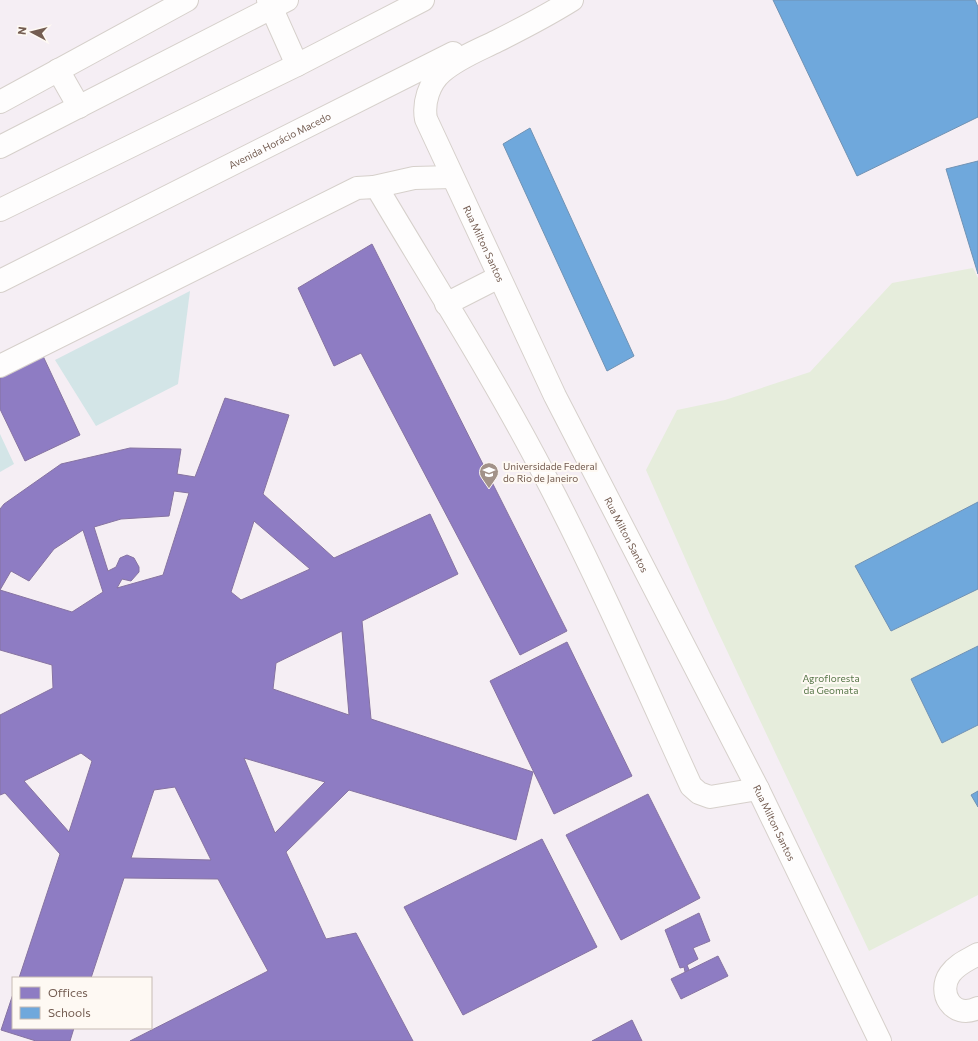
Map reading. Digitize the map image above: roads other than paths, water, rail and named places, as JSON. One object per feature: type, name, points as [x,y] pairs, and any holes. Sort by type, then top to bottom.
[{"type":"street","points":[[0,102],[187,0]]},
{"type":"street","name":"Avenida Horácio Macedo","points":[[0,281],[220,169],[559,0]]},
{"type":"street","name":"Rua Milton Santos","points":[[572,0],[541,20],[459,60],[441,72],[434,81],[425,104],[426,119],[555,396],[758,790],[880,1041]]},
{"type":"street","points":[[0,146],[79,107],[275,3],[298,66]]},
{"type":"street","points":[[0,210],[298,66],[407,3]]},
{"type":"street","points":[[58,70],[79,107]]},
{"type":"street","points":[[0,366],[357,188],[374,188],[414,178],[452,177]]},
{"type":"street","points":[[374,188],[379,191],[547,479],[593,572],[691,786],[699,793],[710,797],[758,790]]},
{"type":"street","points":[[446,304],[499,277]]},
{"type":"street","points":[[978,954],[957,966],[949,975],[947,996],[951,1005],[957,1009],[965,1012],[978,1008]]},
{"type":"place","name":"Universidade Federal do Rio de Janeiro","points":[[489,489]]},
{"type":"park label","name":"Agrofloresta da Geomata","points":[[831,684]]}]
